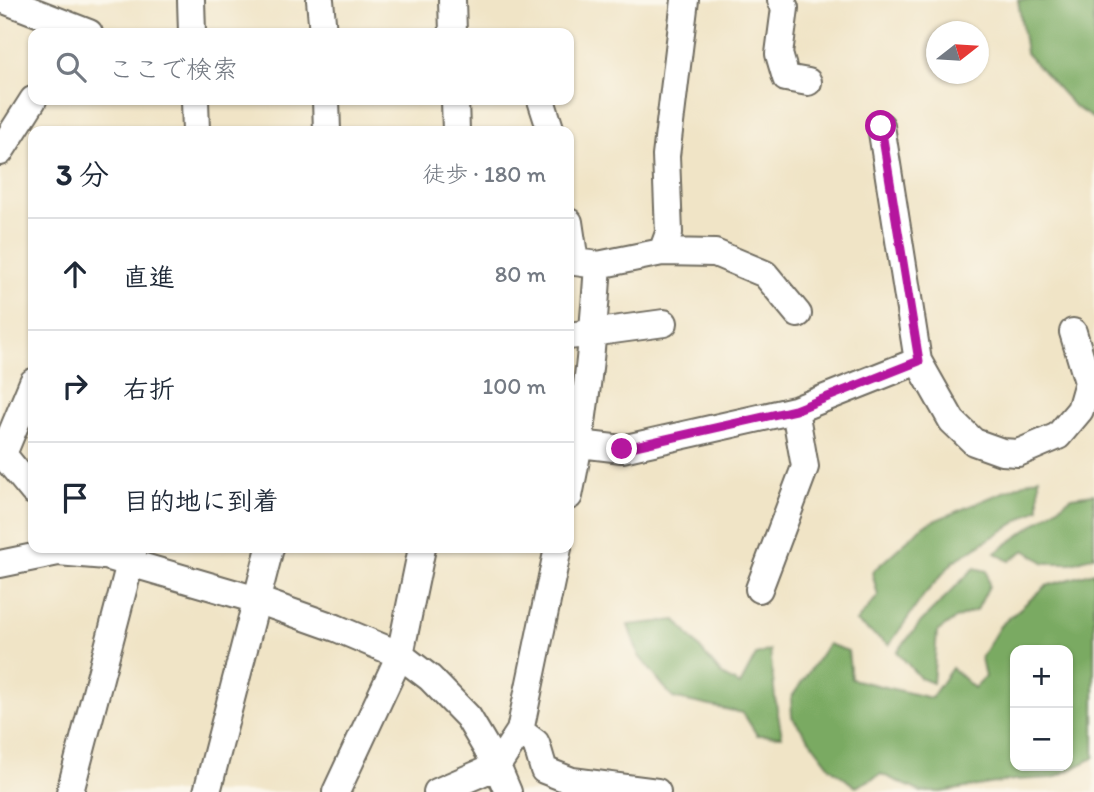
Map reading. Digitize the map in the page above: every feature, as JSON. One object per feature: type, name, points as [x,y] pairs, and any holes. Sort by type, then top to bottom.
[{"type":"street","points":[[4,0],[71,28]]},
{"type":"street","points":[[191,0],[192,28]]},
{"type":"street","points":[[320,0],[323,28]]},
{"type":"street","points":[[452,0],[453,28]]},
{"type":"street","points":[[662,252],[669,233],[666,156],[685,0]]},
{"type":"street","points":[[781,0],[785,8],[779,54],[786,78],[808,82]]},
{"type":"street","points":[[0,152],[24,135],[32,105]]},
{"type":"street","points":[[195,105],[196,126]]},
{"type":"street","points":[[326,105],[327,126]]},
{"type":"street","points":[[455,105],[456,126]]},
{"type":"street","points":[[543,105],[549,126]]},
{"type":"street","points":[[881,126],[919,361],[952,421],[974,442],[1002,452],[1018,453],[1058,436],[1080,410],[1088,382],[1073,332]]},
{"type":"street","points":[[574,255],[575,262],[598,265],[662,252],[715,253],[765,274],[797,314]]},
{"type":"street","points":[[574,472],[580,443],[581,335],[598,265]]},
{"type":"street","points":[[581,335],[664,323]]},
{"type":"street","points":[[580,443],[622,449],[795,410],[919,361]]},
{"type":"street","points":[[28,393],[1,453],[28,485]]},
{"type":"street","points":[[758,589],[805,467],[795,410]]},
{"type":"street","points":[[0,564],[45,553]]},
{"type":"street","points":[[82,553],[106,556],[132,554],[336,628],[400,655],[430,678],[468,717],[497,766],[508,792]]},
{"type":"street","points":[[207,792],[269,553]]},
{"type":"street","points":[[336,792],[400,655],[421,553]]},
{"type":"street","points":[[438,792],[497,766],[520,731],[557,553]]},
{"type":"street","points":[[70,792],[132,554]]},
{"type":"street","points":[[520,731],[536,743],[544,770],[572,781],[657,792]]},
{"type":"green space","points":[[1018,0],[1094,0],[1094,119],[1075,107],[1026,53]]},
{"type":"green space","points":[[1039,477],[1039,508],[954,561],[924,595],[889,645],[856,622],[878,596],[872,572],[924,525]]},
{"type":"green space","points":[[1094,494],[1094,556],[1072,563],[1045,563],[1025,550],[1009,561],[995,553],[1072,497]]},
{"type":"green space","points":[[974,568],[987,571],[989,586],[977,610],[955,619],[937,632],[933,683],[920,678],[897,652],[921,622]]},
{"type":"green space","points":[[1094,572],[1094,758],[1073,768],[1073,645],[1010,645],[1010,771],[1067,771],[1053,778],[1014,780],[941,792],[921,792],[881,774],[856,787],[831,768],[792,717],[791,698],[828,644],[848,651],[851,679],[931,698],[952,668],[974,688],[985,677],[981,658],[1000,626],[1046,586]]},
{"type":"green space","points":[[676,620],[722,675],[740,685],[756,655],[770,650],[782,736],[757,735],[743,713],[673,698],[639,656],[628,625]]},
{"type":"route","points":[[622,449],[795,410],[919,361],[881,126]]}]
